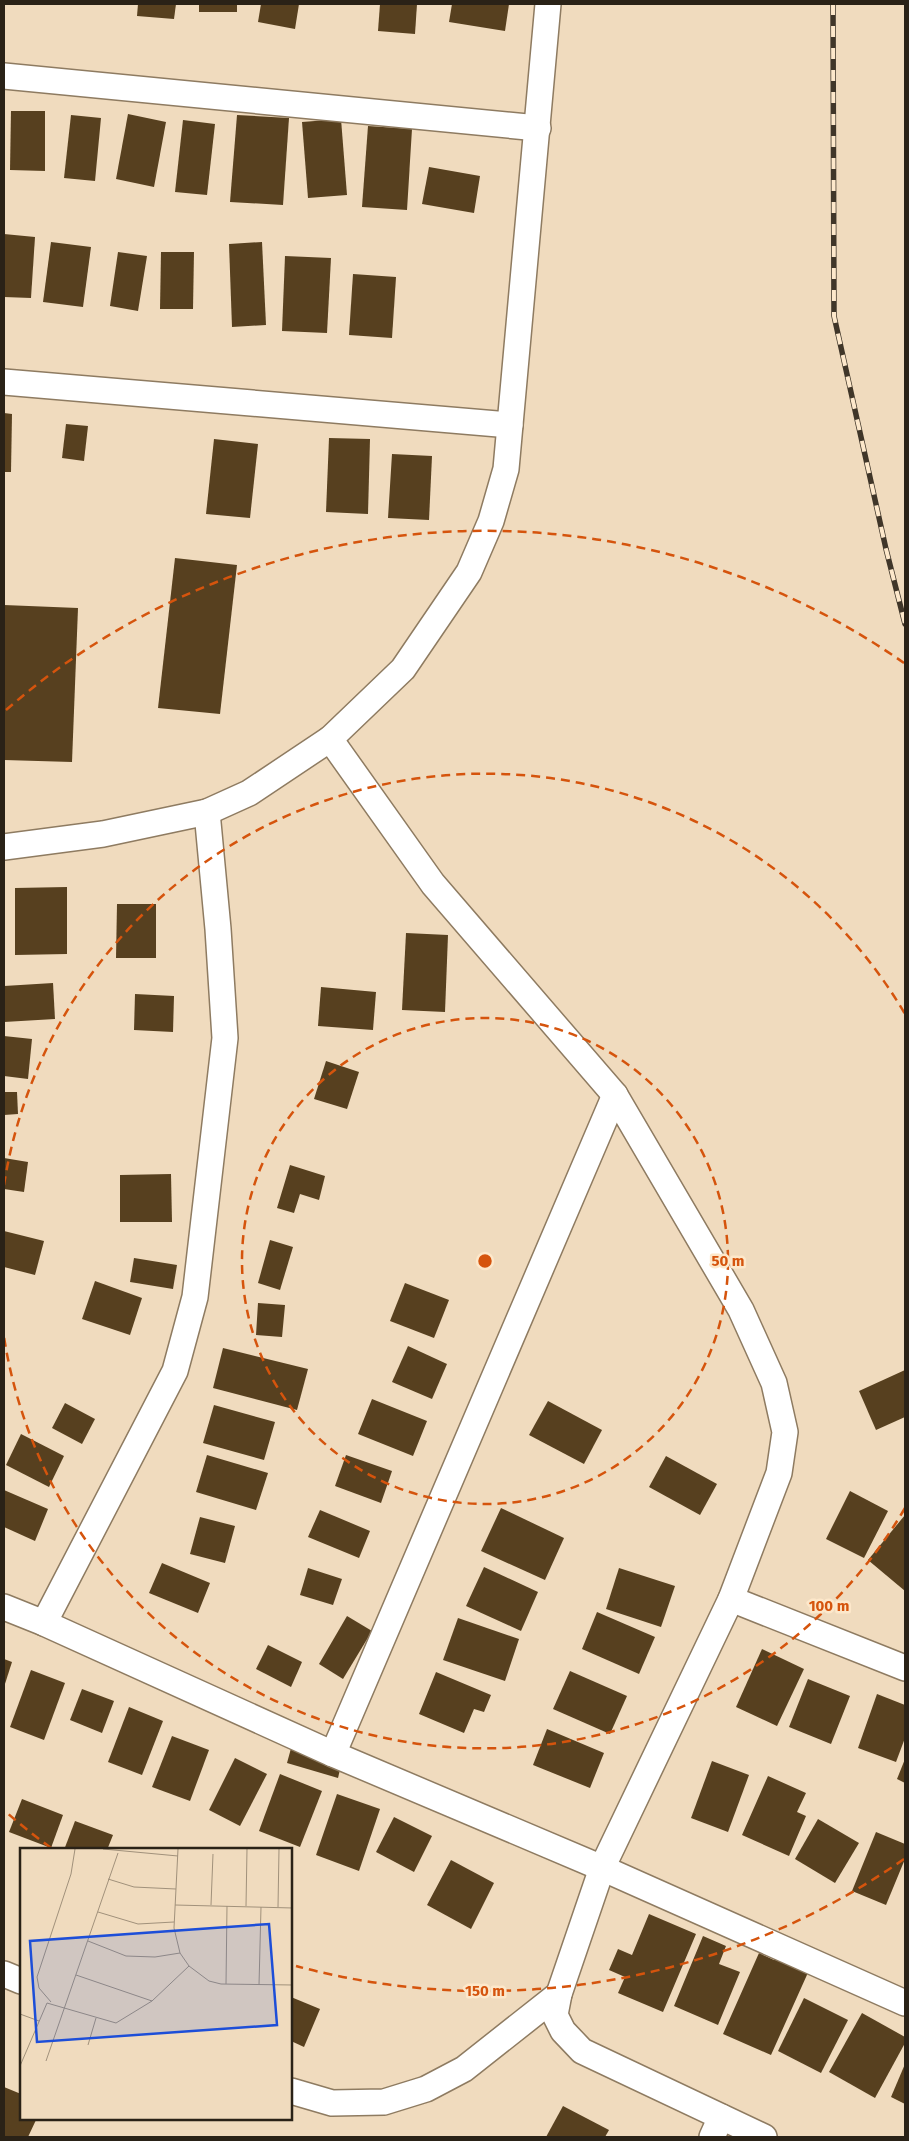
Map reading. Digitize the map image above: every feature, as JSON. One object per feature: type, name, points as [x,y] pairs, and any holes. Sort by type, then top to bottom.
[{"type":"street","points":[[4,847],[103,834],[207,812],[249,792],[330,739],[403,669],[469,572],[491,521],[506,469],[548,4]]},
{"type":"street","points":[[4,76],[538,128]]},
{"type":"street","points":[[4,382],[510,425]]},
{"type":"street","points":[[330,739],[433,884],[615,1095],[741,1310],[774,1383],[786,1432],[779,1473],[731,1599],[602,1868],[559,1994],[555,2015],[563,2031],[582,2051],[716,2127],[764,2137]]},
{"type":"street","points":[[44,1623],[176,1371],[195,1297],[225,1038],[218,929],[207,812]]},
{"type":"street","points":[[333,1754],[615,1095]]},
{"type":"street","points":[[731,1599],[905,1668]]},
{"type":"street","points":[[4,1607],[44,1623],[333,1754],[602,1868],[905,2003]]},
{"type":"street","points":[[4,1974],[20,1981]]},
{"type":"street","points":[[292,2091],[332,2103],[384,2102],[426,2089],[464,2069],[559,1994]]},
{"type":"building","points":[[138,4],[176,4],[174,19],[137,16]]},
{"type":"building","points":[[199,4],[237,4],[237,12],[199,12]]},
{"type":"building","points":[[261,4],[299,4],[295,29],[258,22]]},
{"type":"building","points":[[380,4],[417,4],[415,34],[378,31]]},
{"type":"building","points":[[452,4],[509,4],[505,31],[449,22]]},
{"type":"building","points":[[11,111],[45,111],[45,171],[10,170]]},
{"type":"building","points":[[128,114],[166,122],[154,187],[116,179]]},
{"type":"building","points":[[71,115],[101,118],[95,181],[64,178]]},
{"type":"building","points":[[237,115],[289,118],[283,205],[230,202]]},
{"type":"building","points":[[341,119],[347,195],[308,198],[302,122]]},
{"type":"building","points":[[183,120],[215,124],[207,195],[175,192]]},
{"type":"building","points":[[368,126],[412,129],[407,210],[362,207]]},
{"type":"building","points":[[429,167],[480,176],[474,213],[422,204]]},
{"type":"building","points":[[4,234],[35,237],[31,298],[4,297]]},
{"type":"building","points":[[51,242],[91,247],[83,307],[43,302]]},
{"type":"building","points":[[262,242],[266,325],[232,327],[229,244]]},
{"type":"building","points":[[118,252],[147,256],[138,311],[110,306]]},
{"type":"building","points":[[161,252],[194,252],[193,309],[160,309]]},
{"type":"building","points":[[285,256],[331,258],[327,333],[282,331]]},
{"type":"building","points":[[353,274],[396,277],[392,338],[349,335]]},
{"type":"building","points":[[4,413],[12,414],[11,472],[4,472]]},
{"type":"building","points":[[66,424],[88,426],[84,461],[62,458]]},
{"type":"building","points":[[329,438],[370,439],[368,514],[326,512]]},
{"type":"building","points":[[214,439],[258,444],[250,518],[206,514]]},
{"type":"building","points":[[392,454],[432,456],[429,520],[388,518]]},
{"type":"building","points":[[175,558],[237,565],[220,714],[158,708]]},
{"type":"building","points":[[4,605],[78,608],[72,762],[4,760]]},
{"type":"building","points":[[67,887],[67,954],[15,955],[15,888]]},
{"type":"building","points":[[117,904],[156,904],[156,958],[116,958]]},
{"type":"building","points":[[406,933],[448,935],[445,1012],[402,1010]]},
{"type":"building","points":[[53,983],[55,1019],[4,1022],[4,986]]},
{"type":"building","points":[[321,987],[376,992],[373,1030],[318,1026]]},
{"type":"building","points":[[135,994],[174,996],[173,1032],[134,1030]]},
{"type":"building","points":[[4,1036],[32,1039],[28,1079],[4,1076]]},
{"type":"building","points":[[326,1061],[359,1072],[347,1109],[314,1099]]},
{"type":"building","points":[[4,1092],[17,1092],[18,1114],[4,1115]]},
{"type":"building","points":[[4,1158],[28,1162],[24,1192],[4,1189]]},
{"type":"building","points":[[290,1165],[325,1176],[319,1200],[300,1194],[294,1213],[277,1208]]},
{"type":"building","points":[[171,1174],[172,1222],[120,1222],[120,1175]]},
{"type":"building","points":[[4,1231],[44,1241],[35,1275],[4,1267]]},
{"type":"building","points":[[270,1240],[293,1247],[280,1290],[258,1283]]},
{"type":"building","points":[[134,1258],[177,1265],[173,1289],[130,1282]]},
{"type":"building","points":[[95,1281],[142,1298],[130,1335],[82,1319]]},
{"type":"building","points":[[405,1283],[449,1300],[434,1338],[390,1321]]},
{"type":"building","points":[[258,1303],[285,1305],[282,1337],[256,1335]]},
{"type":"building","points":[[408,1346],[447,1364],[432,1399],[392,1382]]},
{"type":"building","points":[[223,1348],[308,1369],[297,1410],[213,1388]]},
{"type":"building","points":[[905,1370],[905,1417],[876,1430],[859,1391]]},
{"type":"building","points":[[372,1399],[427,1421],[413,1456],[358,1434]]},
{"type":"building","points":[[548,1401],[602,1430],[584,1464],[529,1435]]},
{"type":"building","points":[[65,1403],[95,1419],[82,1444],[52,1428]]},
{"type":"building","points":[[214,1405],[275,1422],[264,1460],[203,1443]]},
{"type":"building","points":[[21,1434],[64,1456],[49,1487],[6,1465]]},
{"type":"building","points":[[207,1455],[268,1473],[256,1510],[196,1492]]},
{"type":"building","points":[[346,1455],[392,1471],[381,1503],[335,1486]]},
{"type":"building","points":[[666,1456],[717,1484],[700,1515],[649,1487]]},
{"type":"building","points":[[4,1490],[48,1509],[35,1541],[4,1527]]},
{"type":"building","points":[[850,1491],[888,1511],[864,1558],[826,1539]]},
{"type":"building","points":[[501,1508],[564,1538],[545,1580],[481,1551]]},
{"type":"building","points":[[320,1510],[370,1531],[359,1558],[308,1537]]},
{"type":"building","points":[[905,1515],[905,1591],[868,1560]]},
{"type":"building","points":[[200,1517],[235,1526],[225,1563],[190,1554]]},
{"type":"building","points":[[162,1563],[210,1583],[198,1613],[149,1593]]},
{"type":"building","points":[[484,1567],[538,1592],[521,1631],[466,1606]]},
{"type":"building","points":[[308,1568],[342,1579],[333,1605],[300,1595]]},
{"type":"building","points":[[619,1568],[675,1586],[661,1627],[606,1609]]},
{"type":"building","points":[[597,1612],[655,1637],[639,1674],[582,1649]]},
{"type":"building","points":[[347,1616],[372,1631],[343,1679],[319,1664]]},
{"type":"building","points":[[458,1618],[519,1639],[505,1681],[443,1660]]},
{"type":"building","points":[[268,1645],[302,1662],[291,1687],[256,1669]]},
{"type":"building","points":[[762,1649],[804,1669],[777,1726],[736,1707]]},
{"type":"building","points":[[4,1659],[12,1662],[4,1687]]},
{"type":"building","points":[[31,1670],[65,1683],[44,1740],[10,1727]]},
{"type":"building","points":[[570,1671],[627,1696],[610,1734],[553,1709]]},
{"type":"building","points":[[436,1672],[491,1695],[484,1712],[474,1709],[464,1733],[419,1714]]},
{"type":"building","points":[[808,1679],[850,1696],[831,1744],[789,1727]]},
{"type":"building","points":[[82,1689],[114,1701],[102,1733],[70,1720]]},
{"type":"building","points":[[877,1694],[905,1705],[905,1738],[896,1762],[858,1748]]},
{"type":"building","points":[[129,1707],[163,1721],[142,1775],[108,1762]]},
{"type":"building","points":[[547,1729],[604,1753],[590,1788],[533,1765]]},
{"type":"building","points":[[172,1736],[209,1750],[190,1801],[152,1787]]},
{"type":"building","points":[[293,1741],[343,1757],[338,1778],[287,1763]]},
{"type":"building","points":[[235,1758],[267,1774],[240,1826],[209,1810]]},
{"type":"building","points":[[905,1759],[905,1783],[897,1779]]},
{"type":"building","points":[[712,1761],[749,1775],[728,1832],[691,1818]]},
{"type":"building","points":[[280,1774],[322,1791],[300,1847],[259,1831]]},
{"type":"building","points":[[768,1776],[806,1793],[797,1812],[806,1816],[789,1856],[742,1835]]},
{"type":"building","points":[[337,1794],[380,1809],[359,1871],[316,1855]]},
{"type":"building","points":[[22,1799],[63,1815],[51,1848],[9,1832]]},
{"type":"building","points":[[394,1817],[432,1836],[414,1872],[376,1852]]},
{"type":"building","points":[[818,1819],[859,1843],[835,1883],[795,1859]]},
{"type":"building","points":[[75,1821],[113,1835],[108,1848],[65,1848]]},
{"type":"building","points":[[876,1832],[905,1844],[905,1859],[886,1905],[852,1891]]},
{"type":"building","points":[[451,1860],[494,1883],[471,1929],[427,1905]]},
{"type":"building","points":[[649,1914],[696,1934],[663,2012],[618,1993],[625,1977],[609,1970],[618,1949],[632,1955]]},
{"type":"building","points":[[703,1936],[726,1946],[719,1964],[740,1972],[718,2025],[674,2006]]},
{"type":"building","points":[[782,1943],[815,1957],[771,2055],[723,2034],[759,1953],[774,1960]]},
{"type":"building","points":[[292,1997],[320,2009],[304,2047],[292,2041]]},
{"type":"building","points":[[804,1998],[848,2020],[821,2073],[778,2051]]},
{"type":"building","points":[[862,2013],[905,2037],[905,2043],[875,2098],[829,2072]]},
{"type":"building","points":[[905,2064],[905,2104],[891,2097]]},
{"type":"building","points":[[4,2087],[20,2094],[20,2121],[36,2121],[28,2137],[4,2137]]},
{"type":"building","points":[[563,2106],[609,2130],[605,2137],[546,2137]]},
{"type":"railway","points":[[833,4],[834,316],[886,549],[905,624]]}]
